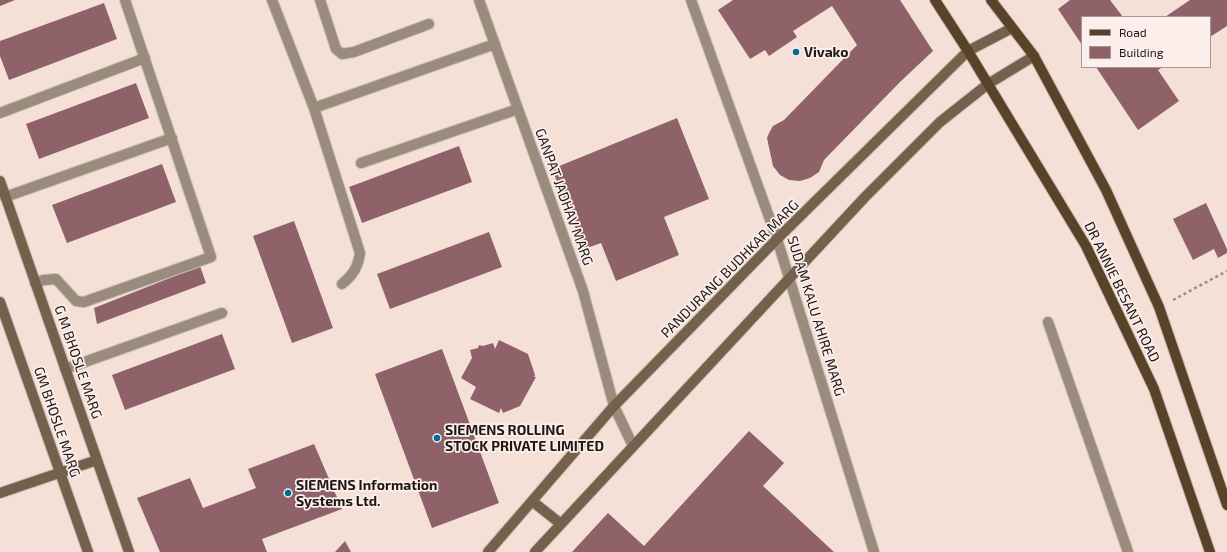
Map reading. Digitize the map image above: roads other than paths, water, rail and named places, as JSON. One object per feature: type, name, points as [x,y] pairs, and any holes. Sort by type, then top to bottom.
[{"type":"main road","name":"DR ANNIE BESANT ROAD","points":[[935,0],[968,51],[1093,260],[1154,389],[1210,552]]},
{"type":"main road","name":"DR ANNIE BESANT ROAD","points":[[991,0],[1034,56],[1106,190],[1159,307],[1227,505]]},
{"type":"main road","name":"PANDURANG BUDHKAR MARG","points":[[488,552],[614,406],[777,239],[968,51],[1012,28]]},
{"type":"main road","points":[[535,552],[865,197],[940,122],[988,84],[1034,56]]},
{"type":"main road","name":"G M BHOSLE MARG","points":[[0,181],[130,552]]},
{"type":"main road","name":"GM BHOSLE MARG","points":[[0,304],[88,552]]},
{"type":"main road","points":[[0,494],[97,460]]},
{"type":"main road","points":[[532,501],[561,524]]},
{"type":"street","points":[[35,283],[44,280],[56,280],[76,301],[84,302],[210,259],[211,255],[125,0]]},
{"type":"street","points":[[272,0],[314,108],[360,253],[359,263],[353,275],[342,284]]},
{"type":"street","points":[[320,0],[336,49],[342,54],[354,52],[429,24]]},
{"type":"street","name":"GANPAT JADHAV MARG","points":[[479,0],[583,292],[614,406],[633,446]]},
{"type":"street","name":"SUDAM KALU AHIRE MARG","points":[[691,0],[777,239],[874,552]]},
{"type":"street","points":[[314,108],[494,44]]},
{"type":"street","points":[[0,113],[145,58]]},
{"type":"street","points":[[361,162],[518,109]]},
{"type":"street","points":[[5,197],[172,138]]},
{"type":"street","points":[[65,369],[222,313]]},
{"type":"street","points":[[1048,322],[1128,552]]},
{"type":"place","name":"Vivako","points":[[796,52]]},
{"type":"place","name":"SIEMENS ROLLING STOCK PRIVATE LIMITED","points":[[437,438]]},
{"type":"place","name":"SIEMENS Information Systems Ltd.","points":[[288,493]]}]
